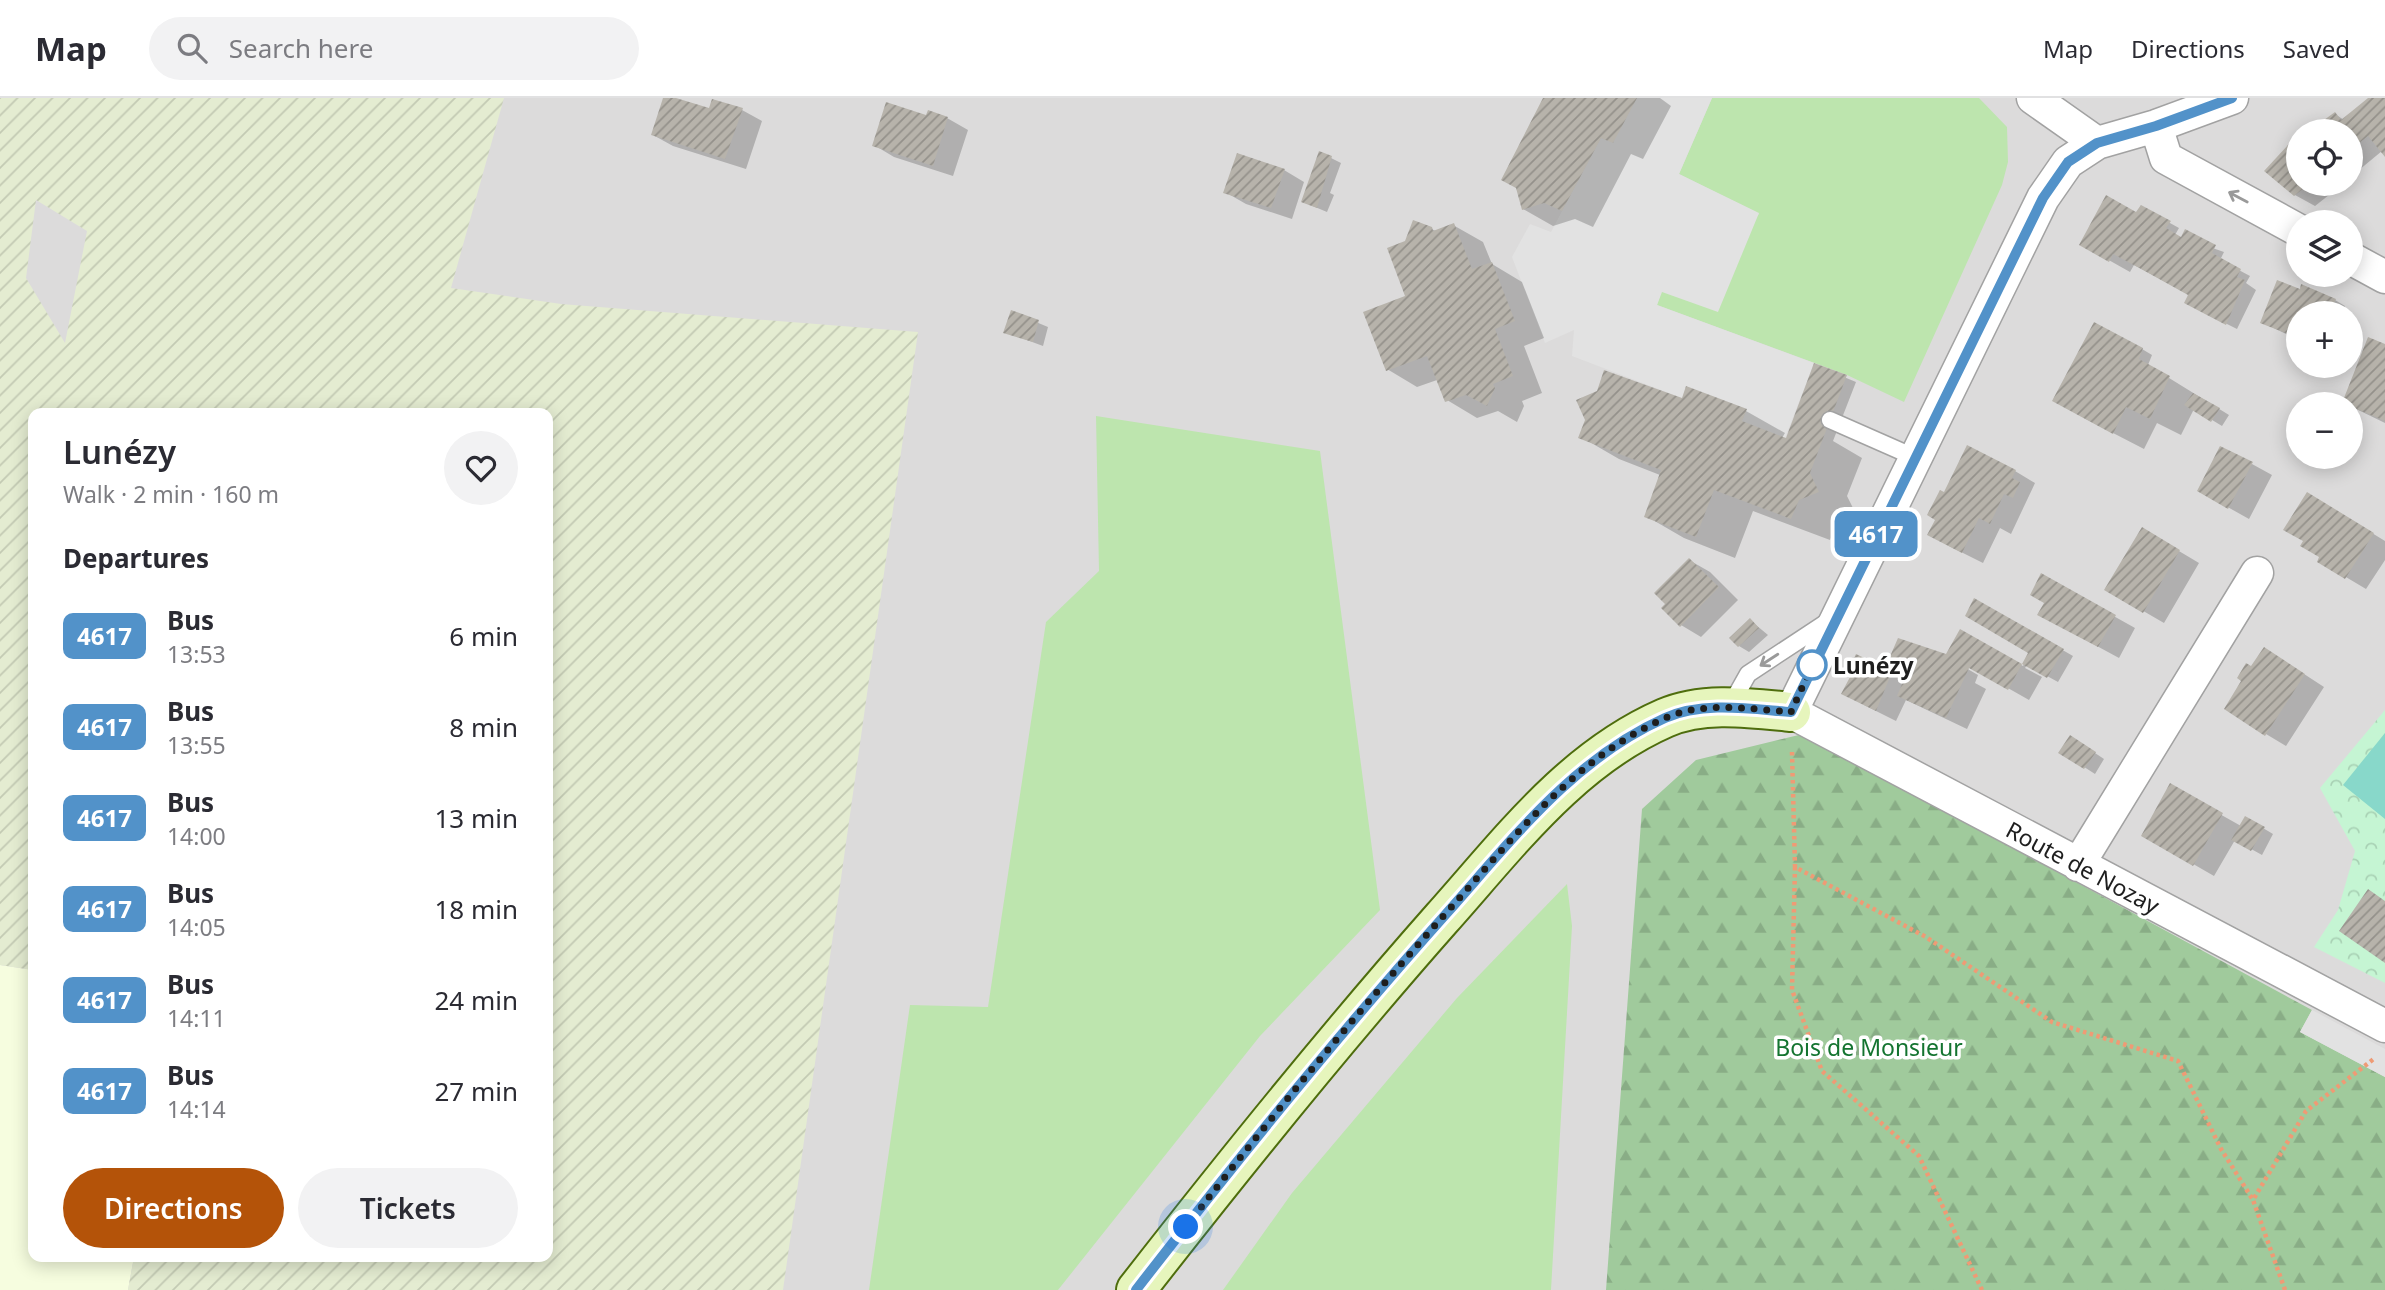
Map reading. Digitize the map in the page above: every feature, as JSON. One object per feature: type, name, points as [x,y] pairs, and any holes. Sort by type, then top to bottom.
[{"type":"street","points":[[2033,98],[2097,143]]},
{"type":"street","points":[[1136,1290],[1252,1142],[1412,951],[1564,784],[1602,753],[1668,717],[1697,709],[1786,711],[1835,618],[2043,198],[2068,162],[2097,143],[2156,126],[2232,98]]},
{"type":"street","points":[[2156,126],[2166,159],[2286,224]]},
{"type":"street","points":[[2363,265],[2385,276]]},
{"type":"street","points":[[2078,864],[2257,573]]},
{"type":"street","name":"Route de Nozay","points":[[1786,711],[2385,1027]]},
{"type":"lane","points":[[1830,420],[1914,457]]},
{"type":"lane","points":[[1728,708],[1748,674],[1835,618]]},
{"type":"path","points":[[1786,711],[1795,867],[1792,990],[1822,1071],[1919,1156],[1982,1290]]},
{"type":"path","points":[[1795,867],[1926,937],[2052,1022],[2178,1061],[2221,1149],[2253,1200],[2285,1290]]},
{"type":"path","points":[[2253,1200],[2306,1111],[2385,1051]]},
{"type":"shaded area","points":[[0,98],[2385,98],[2385,1290],[0,1290]]},
{"type":"shaded area","points":[[0,98],[504,98],[451,288],[561,304],[918,332],[783,1290],[128,1290],[133,1262],[553,1262],[553,408],[28,408],[28,969],[0,965]],"holes":[[[36,200],[87,231],[65,343],[26,278]]]},
{"type":"shaded area","points":[[1637,98],[1712,98],[1679,174],[1759,213],[1718,312],[1662,292],[1657,305],[1814,363],[1785,438],[1742,421],[1747,409],[1682,398],[1572,356],[1574,330],[1545,343],[1512,257],[1530,224],[1551,232],[1601,138],[1613,142]]},
{"type":"shaded area","points":[[2385,733],[2385,819],[2343,785]]},
{"type":"shaded area","points":[[0,965],[28,969],[28,1262],[133,1262],[128,1290],[0,1290]]},
{"type":"shaded area","points":[[2312,1010],[2385,1049],[2385,1077],[2300,1032]]},
{"type":"green space","points":[[1712,98],[1979,98],[2007,127],[2008,162],[2002,185],[1904,402],[1847,375],[1657,305],[1661,292],[1759,214],[1679,174]]},
{"type":"green space","points":[[1096,416],[1320,451],[1380,910],[1260,1036],[1058,1290],[869,1290],[910,1005],[988,1007],[1046,622],[1099,571]]},
{"type":"green space","points":[[2385,710],[2385,983],[2314,947],[2338,910],[2355,851],[2320,788]]},
{"type":"green space","name":"Bois de Monsieur","points":[[1803,734],[2312,1010],[2300,1032],[2385,1077],[2385,1290],[1606,1290],[1642,809],[1696,760]]},
{"type":"green space","points":[[1567,884],[1572,926],[1551,1290],[1223,1290],[1292,1193],[1457,998]]},
{"type":"building","points":[[663,98],[676,98],[709,108],[712,99],[743,108],[725,159],[651,135]]},
{"type":"building","points":[[1543,98],[1637,98],[1613,143],[1601,138],[1562,211],[1544,203],[1522,210],[1516,188],[1501,180]]},
{"type":"building","points":[[2368,98],[2385,98],[2385,157],[2368,136],[2363,140],[2363,119],[2342,119]]},
{"type":"building","points":[[886,102],[926,115],[928,110],[948,117],[933,166],[872,146]]},
{"type":"building","points":[[2335,112],[2340,119],[2325,119]]},
{"type":"building","points":[[2286,147],[2286,189],[2264,171]]},
{"type":"building","points":[[1319,151],[1332,156],[1317,208],[1301,202]]},
{"type":"building","points":[[1237,153],[1285,169],[1271,208],[1223,193]]},
{"type":"building","points":[[2106,195],[2136,212],[2141,205],[2171,221],[2166,228],[2181,237],[2185,229],[2216,245],[2212,253],[2241,269],[2237,277],[2245,280],[2226,325],[2184,303],[2188,295],[2143,270],[2113,254],[2109,262],[2079,245]]},
{"type":"building","points":[[1413,220],[1432,227],[1433,231],[1454,223],[1472,269],[1492,262],[1515,321],[1495,329],[1513,376],[1493,384],[1495,388],[1487,406],[1466,395],[1445,402],[1427,356],[1386,371],[1363,312],[1405,296],[1387,248],[1405,241]]},
{"type":"building","points":[[2277,280],[2286,284],[2286,287],[2308,287],[2336,299],[2286,301],[2286,333],[2260,323]]},
{"type":"building","points":[[1011,310],[1039,320],[1033,342],[1003,333]]},
{"type":"building","points":[[2094,322],[2143,348],[2139,359],[2170,376],[2150,419],[2126,407],[2113,434],[2052,401]]},
{"type":"building","points":[[2368,337],[2385,344],[2385,421],[2363,412],[2363,392],[2346,392],[2352,378],[2363,378],[2363,350]]},
{"type":"building","points":[[1814,363],[1847,375],[1810,473],[1819,492],[1799,500],[1791,519],[1714,490],[1696,537],[1644,517],[1661,470],[1578,438],[1585,420],[1576,400],[1597,391],[1604,370],[1682,398],[1686,386],[1747,409],[1742,421],[1786,438]]},
{"type":"building","points":[[2193,393],[2220,408],[2211,422],[2184,405]]},
{"type":"building","points":[[1967,445],[2016,470],[2012,478],[2020,482],[2013,498],[2004,494],[1990,524],[1979,518],[1962,553],[1927,535],[1935,520],[1927,515],[1940,490],[1944,492]]},
{"type":"building","points":[[2220,446],[2253,462],[2228,509],[2197,491]]},
{"type":"building","points":[[2307,492],[2374,533],[2345,579],[2317,562],[2319,557],[2300,546],[2303,541],[2283,530]]},
{"type":"building","points":[[2142,527],[2180,550],[2143,613],[2104,590]]},
{"type":"building","points":[[1689,558],[1719,587],[1680,627],[1661,608],[1665,604],[1654,593]]},
{"type":"building","points":[[2041,573],[2116,615],[2098,647],[2037,615],[2044,603],[2030,595]]},
{"type":"building","points":[[1974,598],[2064,649],[2047,678],[2022,664],[2028,653],[1965,616]]},
{"type":"building","points":[[1750,618],[1759,628],[1738,647],[1729,638]]},
{"type":"building","points":[[1960,629],[2022,664],[2008,690],[1969,668],[1946,718],[1897,696],[1905,677],[1892,672],[1876,711],[1841,694],[1850,677],[1846,675],[1856,654],[1885,668],[1898,638],[1946,654]]},
{"type":"building","points":[[2264,647],[2305,674],[2265,736],[2224,709],[2241,681],[2237,678],[2246,663],[2251,666]]},
{"type":"building","points":[[2070,735],[2096,752],[2084,769],[2058,753]]},
{"type":"building","points":[[2170,783],[2223,813],[2193,866],[2141,836]]},
{"type":"building","points":[[2245,816],[2265,827],[2251,851],[2231,840]]},
{"type":"building","points":[[2368,889],[2385,901],[2385,963],[2339,931]]},
{"type":"bus line","name":"4617","points":[[1136,1290],[1252,1142],[1412,951],[1564,784],[1602,753],[1668,717],[1697,709],[1791,712],[1796,696],[2043,198],[2068,162],[2097,143],[2156,126],[2232,98]]},
{"type":"place","name":"Lunézy","points":[[1812,665]]},
{"type":"route","points":[[1186,1227],[1252,1142],[1412,951],[1564,784],[1602,753],[1668,717],[1697,709],[1791,712],[1816,657],[1812,665]]}]
